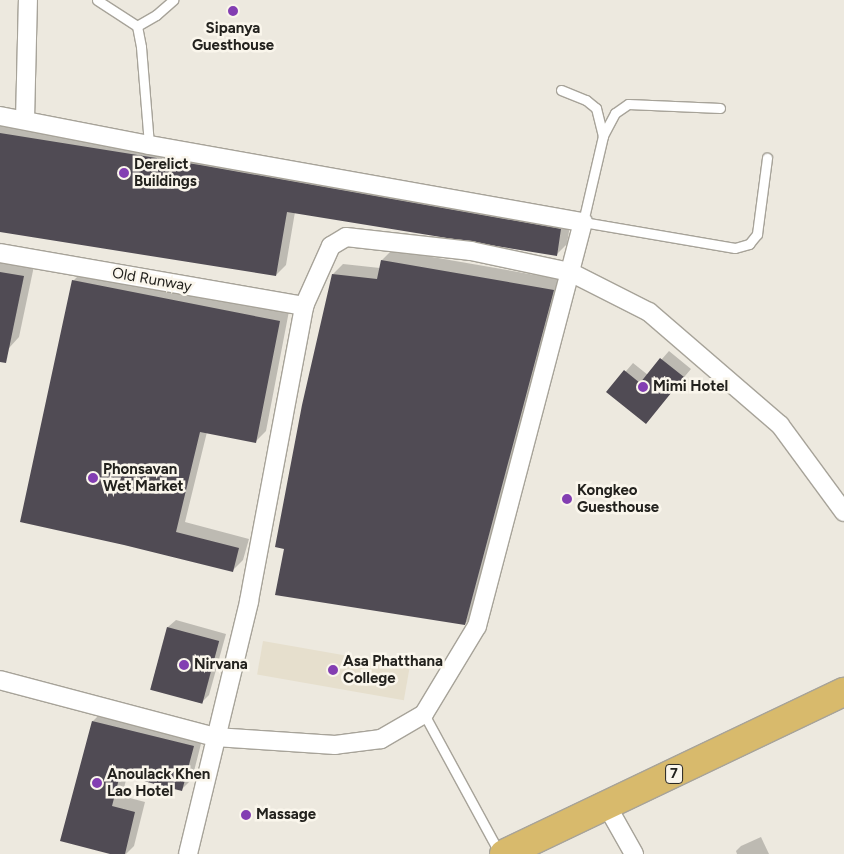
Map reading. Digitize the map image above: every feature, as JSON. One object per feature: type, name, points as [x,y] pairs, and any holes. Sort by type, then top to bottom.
[{"type":"highway","name":"7","points":[[509,853],[844,692]]},
{"type":"street","points":[[25,120],[28,0]]},
{"type":"street","points":[[0,116],[149,145],[583,222],[477,626],[442,688],[424,714],[381,739],[335,745],[215,737],[0,680]]},
{"type":"street","points":[[188,854],[249,601],[304,306],[331,246],[346,237],[471,251],[570,272],[649,312],[780,425],[844,512]]},
{"type":"street","name":"Old Runway","points":[[0,253],[304,306]]},
{"type":"street","points":[[607,806],[634,854]]},
{"type":"lane","points":[[97,0],[137,26],[141,47],[149,145]]},
{"type":"lane","points":[[137,26],[156,15],[173,0]]},
{"type":"lane","points":[[561,90],[586,100],[596,108],[603,136]]},
{"type":"lane","points":[[720,108],[628,104],[615,113],[603,136],[583,222],[735,248],[749,244],[757,234],[767,158]]},
{"type":"lane","points":[[424,714],[509,853]]},
{"type":"shaded area","name":"Asa Phatthana College","points":[[263,641],[410,667],[404,700],[257,674]]},
{"type":"building","name":"Derelict Buildings","points":[[0,133],[200,165],[561,229],[557,256],[287,212],[276,276],[0,232]]},
{"type":"building","points":[[381,260],[554,290],[465,625],[275,595],[284,549],[275,547],[302,405],[332,274],[377,279]]},
{"type":"building","points":[[0,272],[24,276],[6,363],[0,362]]},
{"type":"building","points":[[72,280],[280,321],[256,443],[200,432],[176,532],[239,548],[233,572],[20,522]]},
{"type":"building","name":"Mimi Hotel","points":[[660,358],[684,377],[646,424],[606,392],[624,370],[640,383]]},
{"type":"building","points":[[167,627],[219,641],[202,704],[150,690]]},
{"type":"building","name":"Anoulack Khen Lao Hotel","points":[[92,721],[194,746],[182,791],[120,775],[112,806],[135,812],[125,854],[110,854],[60,841]]},
{"type":"place","name":"Sipanya Guesthouse","points":[[233,11]]},
{"type":"place","name":"Derelict Buildings","points":[[124,173]]},
{"type":"place","name":"Mimi Hotel","points":[[643,387]]},
{"type":"place","name":"Phonsavan Wet Market","points":[[93,478]]},
{"type":"place","name":"Kongkeo Guesthouse","points":[[567,499]]},
{"type":"place","name":"Nirvana","points":[[184,665]]},
{"type":"place","name":"Asa Phatthana College","points":[[333,670]]},
{"type":"place","name":"Anoulack Khen Lao Hotel","points":[[97,783]]},
{"type":"place","name":"Massage","points":[[246,815]]}]
